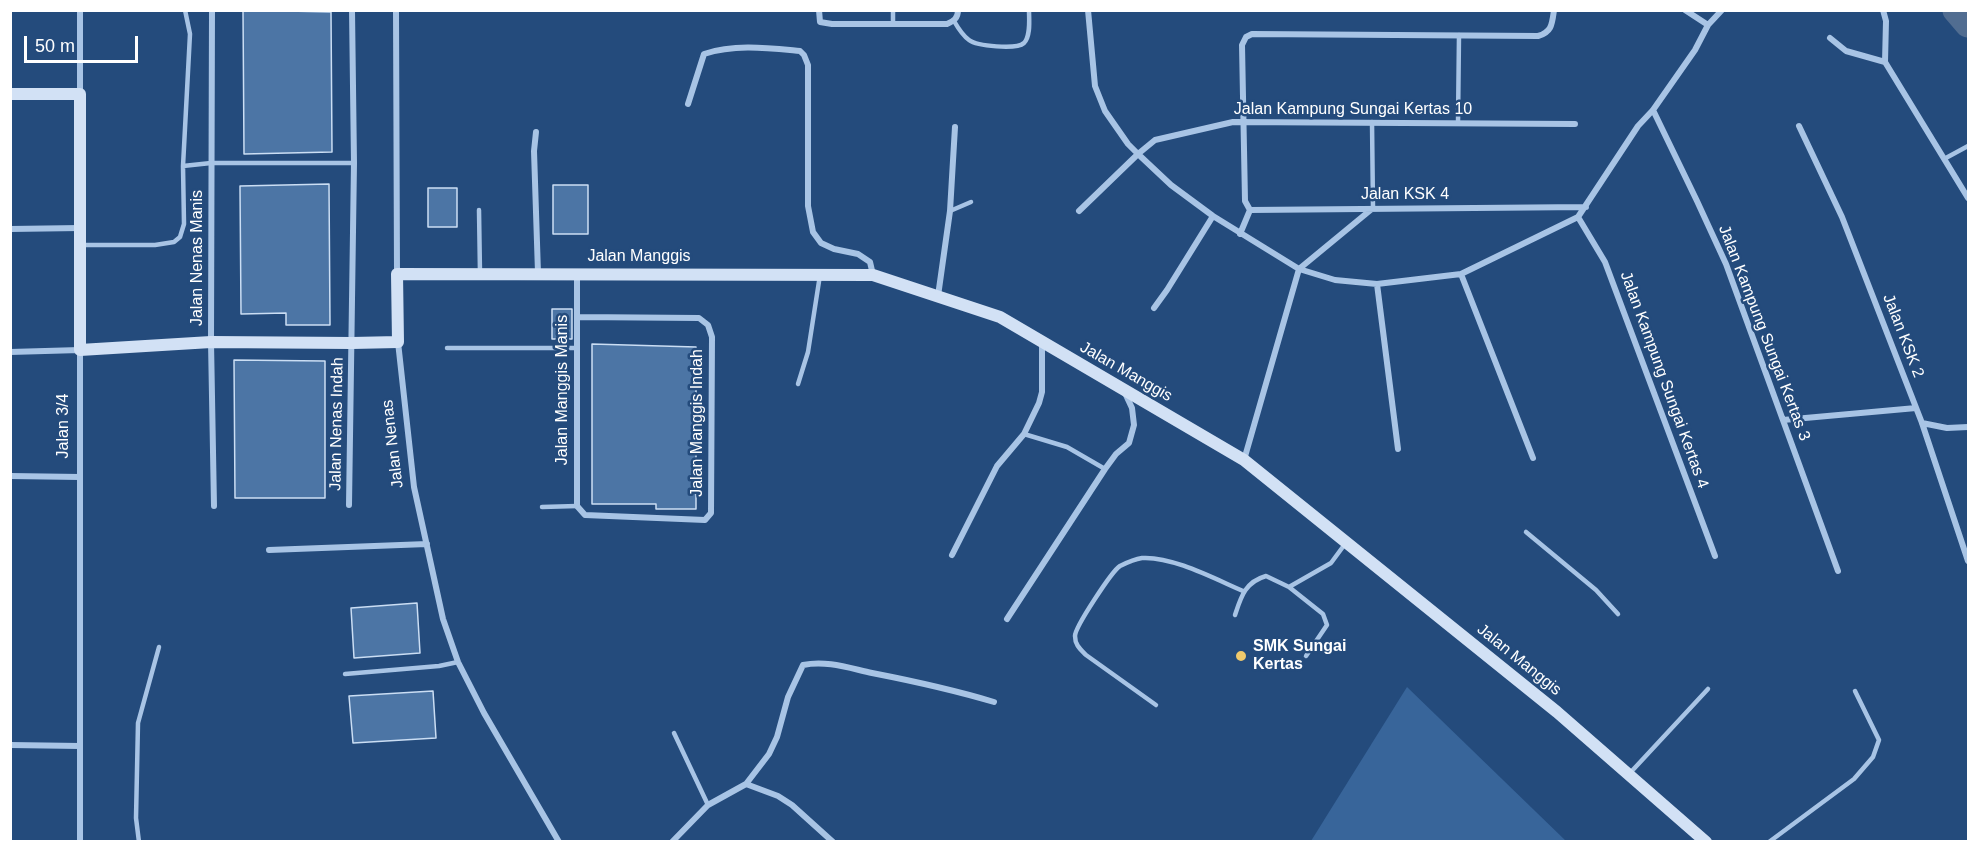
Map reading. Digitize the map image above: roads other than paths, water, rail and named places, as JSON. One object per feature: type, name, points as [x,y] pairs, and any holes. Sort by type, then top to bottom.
[{"type":"street","name":"Jalan 3/4","points":[[80,10],[80,842]]},
{"type":"street","name":"Jalan Nenas Manis","points":[[212,10],[211,342],[214,506]]},
{"type":"street","name":"Jalan Nenas Indah","points":[[350,505],[354,163],[352,10]]},
{"type":"street","name":"Jalan Nenas","points":[[396,10],[398,342],[414,487],[443,619],[458,662],[484,713],[559,842]]},
{"type":"street","points":[[819,10],[820,22],[893,24],[947,24],[954,21],[958,10]]},
{"type":"street","points":[[1088,10],[1095,86],[1110,119],[1138,154],[1172,185],[1213,216],[1299,269],[1335,280],[1377,284],[1461,274],[1578,217],[1638,126],[1653,111],[1695,50],[1708,25],[1722,10]]},
{"type":"street","points":[[1240,234],[1250,210],[1245,201],[1242,45],[1246,37],[1252,34],[1538,36],[1546,33],[1552,27],[1554,10]]},
{"type":"street","points":[[1685,10],[1708,25]]},
{"type":"street","points":[[1883,10],[1886,21],[1885,62],[1968,198]]},
{"type":"street","points":[[1830,38],[1846,51],[1885,62]]},
{"type":"street","points":[[688,104],[704,54],[720,49],[743,47],[800,51],[808,65],[808,206],[813,232],[821,243],[834,249],[858,254],[870,261],[873,275]]},
{"type":"street","points":[[10,94],[80,94]]},
{"type":"street","name":"Jalan Kampung Sungai Kertas 3","points":[[1653,111],[1726,264],[1838,571]]},
{"type":"street","name":"Jalan Kampung Sungai Kertas 10","points":[[1079,211],[1155,140],[1233,122],[1575,124]]},
{"type":"street","name":"Jalan KSK 2","points":[[1799,126],[1842,217],[1922,423],[1968,561]]},
{"type":"street","points":[[938,297],[950,211],[955,127]]},
{"type":"street","points":[[536,132],[534,151],[538,273]]},
{"type":"street","name":"Jalan KSK 4","points":[[1250,210],[1586,207]]},
{"type":"street","points":[[1244,460],[1299,269],[1372,208]]},
{"type":"street","points":[[1154,308],[1213,216]]},
{"type":"street","name":"Jalan Kampung Sungai Kertas 4","points":[[1578,217],[1605,261],[1715,556]]},
{"type":"street","points":[[10,229],[80,228]]},
{"type":"street","name":"Jalan Manggis Manis","points":[[577,273],[577,506]]},
{"type":"street","name":"Jalan Manggis","points":[[397,274],[873,275],[1000,317],[1244,460],[1557,712],[1706,842]]},
{"type":"street","points":[[1461,274],[1533,458]]},
{"type":"street","points":[[1377,284],[1398,449]]},
{"type":"street","name":"Jalan Manggis Indah","points":[[577,317],[699,318],[708,325],[712,337],[713,364],[711,513],[709,517],[705,520],[585,515],[577,506]]},
{"type":"street","points":[[10,352],[211,342],[352,344],[398,342]]},
{"type":"street","points":[[952,555],[997,466],[1024,434],[1039,403],[1042,392],[1042,342]]},
{"type":"street","points":[[1007,620],[1105,469],[1116,454],[1129,443],[1134,425],[1132,408],[1123,390]]},
{"type":"street","points":[[1783,420],[1916,408]]},
{"type":"street","points":[[1922,423],[1947,428],[1968,427]]},
{"type":"street","points":[[10,476],[80,477]]},
{"type":"street","points":[[269,550],[427,544]]},
{"type":"street","points":[[672,842],[708,805],[746,784],[769,754],[777,737],[788,697],[803,665],[815,662],[838,665],[932,684],[994,702]]},
{"type":"street","points":[[10,745],[80,746]]},
{"type":"street","points":[[746,784],[778,796],[792,805],[833,842]]},
{"type":"lane","points":[[80,245],[155,245],[174,242],[180,237],[184,224],[183,166],[190,34],[185,10]]},
{"type":"lane","points":[[892,10],[893,24]]},
{"type":"lane","points":[[954,21],[964,36],[971,41],[981,45],[1016,46],[1023,43],[1027,37],[1029,10]]},
{"type":"lane","points":[[1458,123],[1459,35]]},
{"type":"lane","points":[[1372,122],[1372,208]]},
{"type":"lane","points":[[1944,159],[1968,147]]},
{"type":"lane","points":[[183,166],[211,163],[354,163]]},
{"type":"lane","points":[[950,211],[971,202]]},
{"type":"lane","points":[[479,210],[480,274]]},
{"type":"lane","points":[[798,384],[808,352],[820,275]]},
{"type":"lane","points":[[447,348],[577,348]]},
{"type":"lane","points":[[1024,434],[1067,447],[1105,469]]},
{"type":"lane","points":[[542,507],[577,506]]},
{"type":"lane","points":[[1526,532],[1596,590],[1618,614]]},
{"type":"lane","points":[[1289,587],[1331,563],[1346,543]]},
{"type":"lane","points":[[1156,705],[1086,655],[1077,646],[1075,634],[1105,584],[1118,567],[1138,558],[1151,558],[1196,570],[1243,591]]},
{"type":"lane","points":[[1235,615],[1243,591],[1255,580],[1266,576],[1289,587],[1323,614],[1326,620],[1327,625],[1306,656]]},
{"type":"lane","points":[[139,842],[136,818],[138,723],[159,647]]},
{"type":"lane","points":[[345,674],[439,666],[458,662]]},
{"type":"lane","points":[[1629,775],[1708,690]]},
{"type":"lane","points":[[1770,842],[1854,779],[1873,757],[1879,740],[1855,691]]},
{"type":"lane","points":[[674,733],[708,805]]},
{"type":"waterway","points":[[1956,10],[1968,24]]},
{"type":"place","name":"SMK Sungai Kertas","points":[[1241,656]]}]
